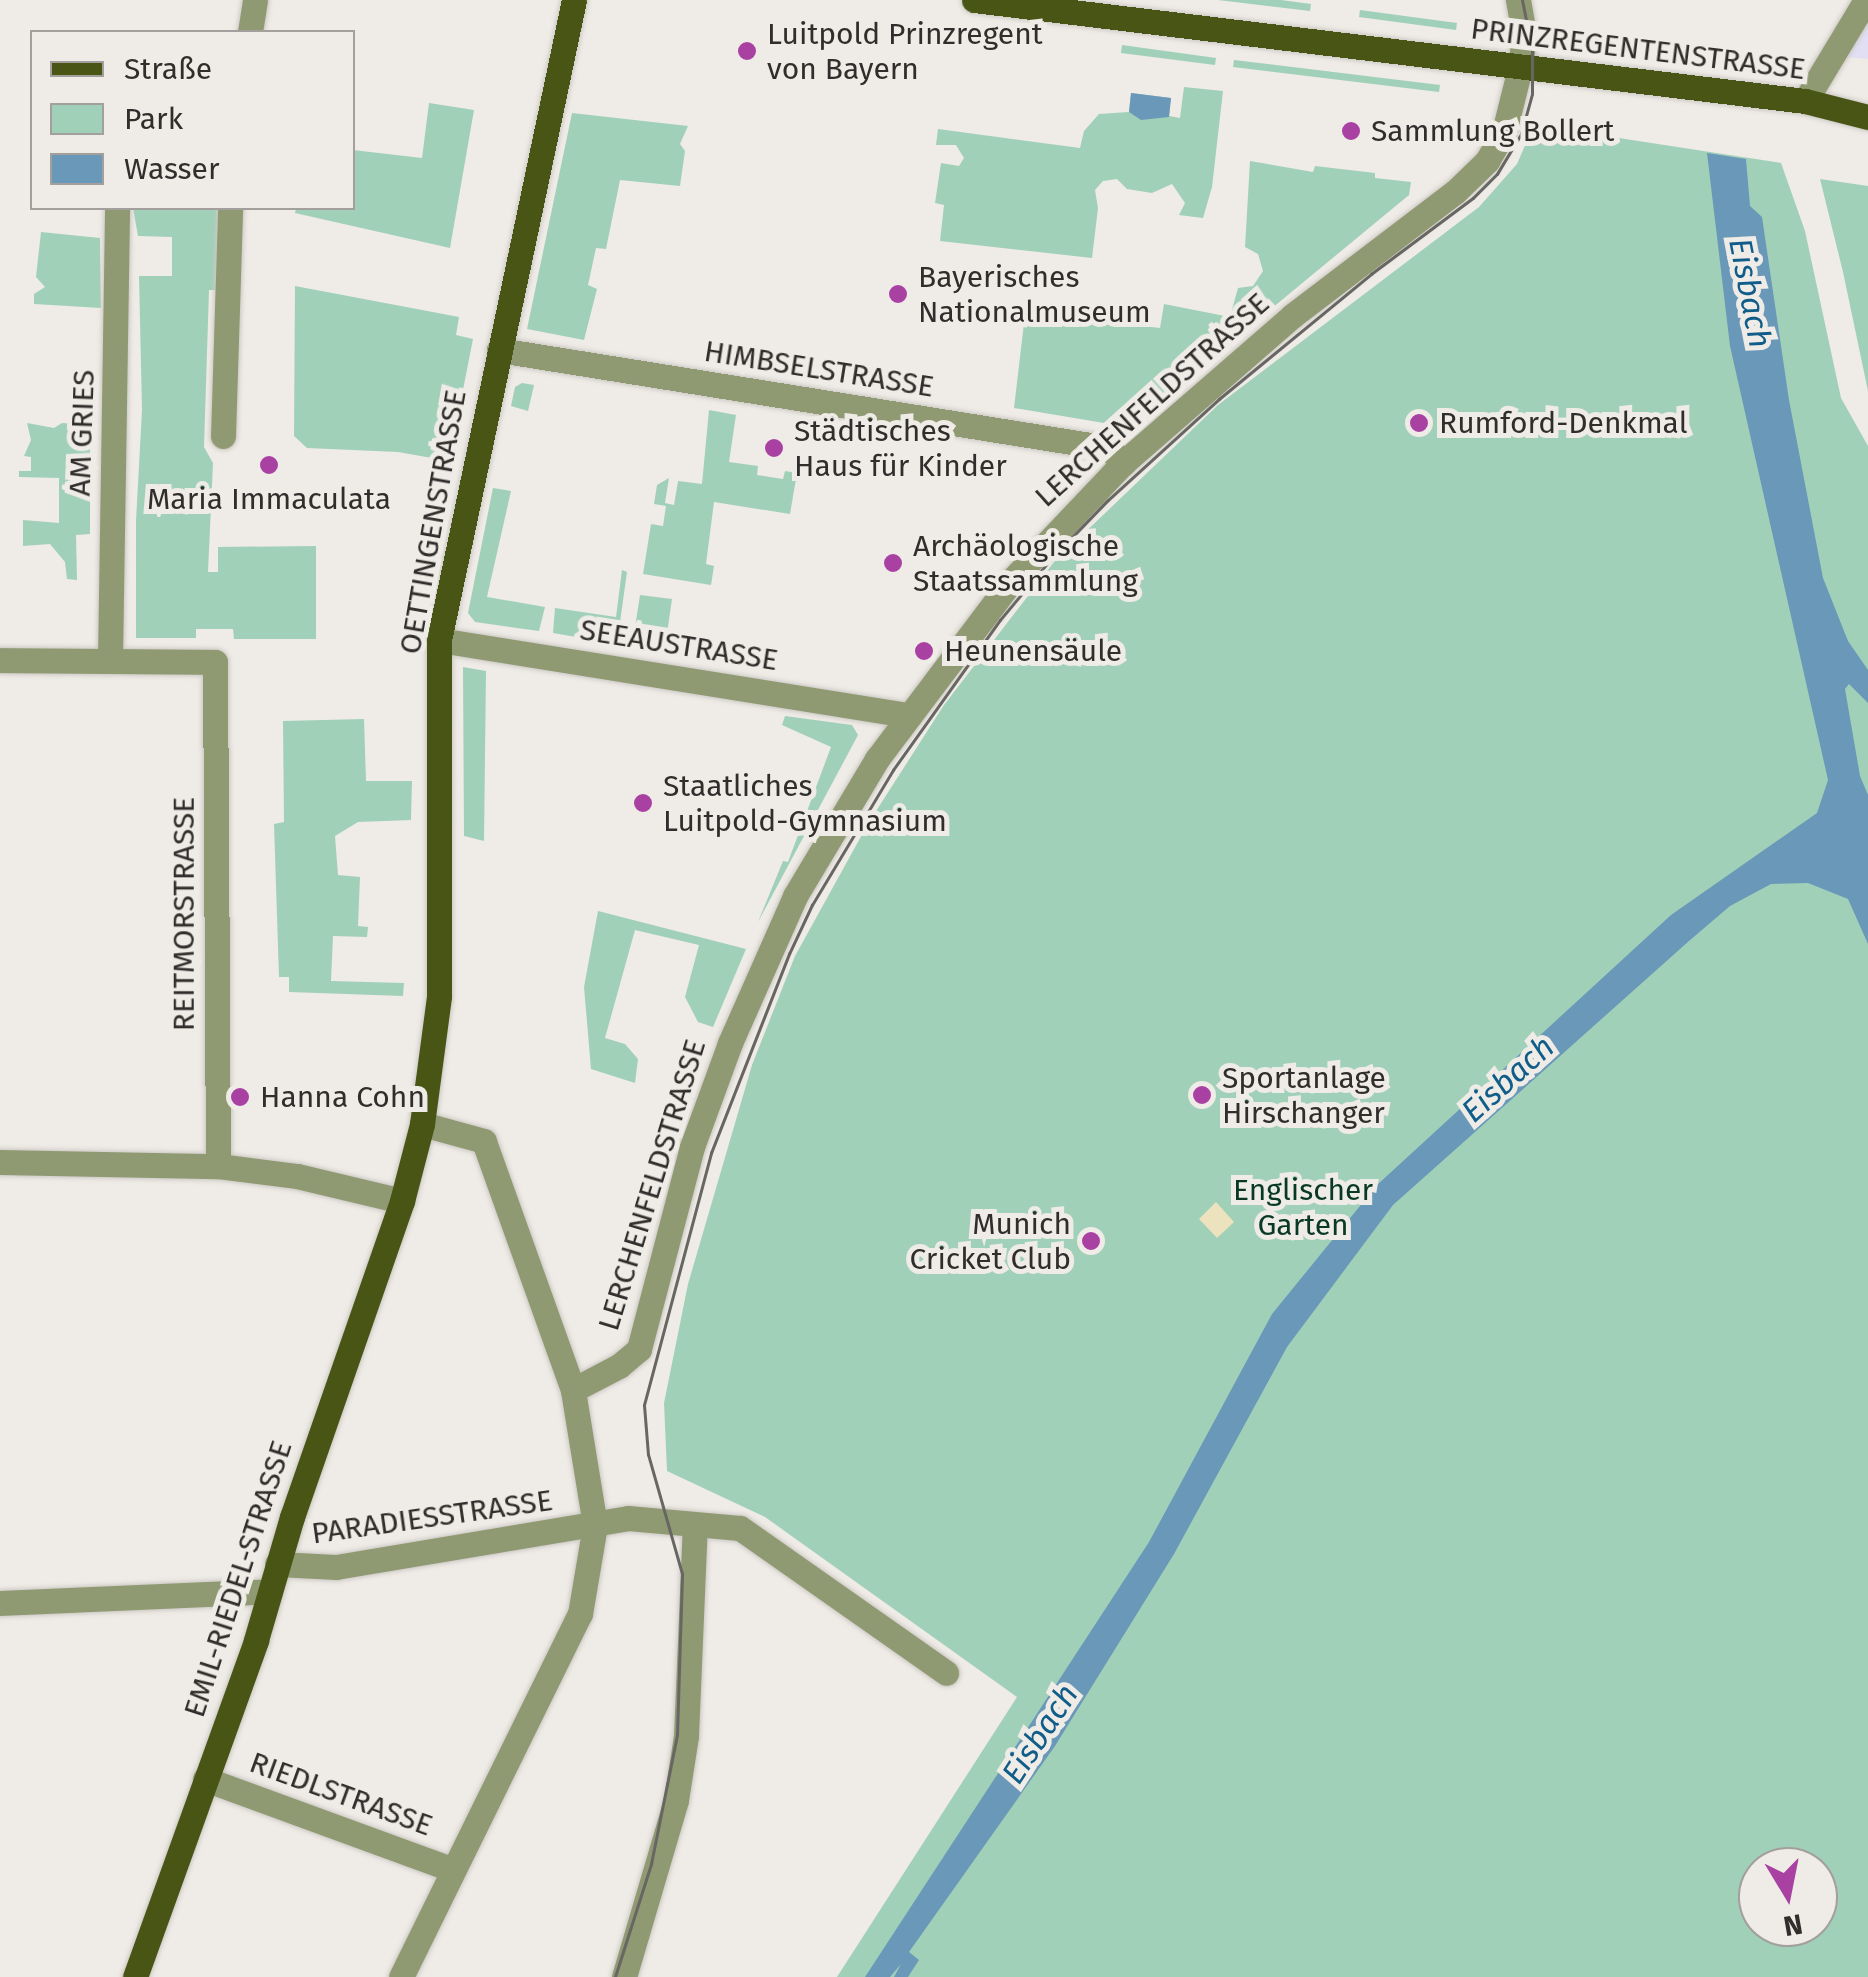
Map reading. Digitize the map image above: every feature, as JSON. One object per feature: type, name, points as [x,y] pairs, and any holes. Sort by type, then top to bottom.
[{"type":"main road","name":"OETTINGENSTRASSE","points":[[402,1202],[422,1124],[439,996],[439,640],[574,0]]},
{"type":"main road","name":"PRINZREGENTENSTRASSE","points":[[974,0],[1811,102],[1866,113]]},
{"type":"main road","name":"EMIL-RIEDEL-STRASSE","points":[[134,1977],[402,1202]]},
{"type":"street","points":[[250,30],[255,0]]},
{"type":"street","name":"LERCHENFELDSTRASSE","points":[[573,1390],[619,1366],[640,1348],[692,1146],[749,996],[812,865],[908,715],[1012,580],[1122,463],[1292,316],[1468,180],[1499,142],[1511,106],[1524,34],[1518,0]]},
{"type":"street","points":[[1811,102],[1866,0]]},
{"type":"street","name":"AM GRIES","points":[[110,660],[117,210]]},
{"type":"street","points":[[222,436],[230,210]]},
{"type":"street","name":"HIMBSELSTRASSE","points":[[498,350],[1109,448],[1122,463]]},
{"type":"street","name":"SEEAUSTRASSE","points":[[439,640],[908,715]]},
{"type":"street","points":[[0,660],[110,660]]},
{"type":"street","name":"REITMORSTRASSE","points":[[110,660],[216,662],[218,1166]]},
{"type":"street","points":[[401,1977],[580,1614],[596,1525],[573,1390],[484,1141],[422,1124]]},
{"type":"street","points":[[0,1162],[218,1166],[297,1176],[402,1202]]},
{"type":"street","points":[[596,1525],[628,1518],[740,1528],[946,1673]]},
{"type":"street","name":"PARADIESSTRASSE","points":[[277,1564],[321,1569],[596,1525]]},
{"type":"street","points":[[624,1977],[659,1866],[684,1752],[695,1525]]},
{"type":"street","points":[[0,1603],[270,1591]]},
{"type":"street","name":"RIEDLSTRASSE","points":[[205,1779],[454,1870]]},
{"type":"shaded area","points":[[1868,1],[1868,59],[1834,56]]},
{"type":"green space","points":[[1218,0],[1281,0],[1311,4],[1310,11]]},
{"type":"green space","points":[[1360,10],[1457,23],[1456,30],[1359,17]]},
{"type":"green space","points":[[1122,45],[1216,58],[1215,65],[1121,53]]},
{"type":"green space","points":[[1234,60],[1440,85],[1439,92],[1233,67]]},
{"type":"green space","points":[[1184,87],[1223,91],[1212,187],[1203,218],[1179,215],[1185,203],[1172,184],[1152,193],[1127,189],[1117,179],[1103,181],[1095,190],[1098,208],[1092,258],[940,241],[944,205],[935,203],[941,163],[959,166],[964,158],[956,145],[936,145],[938,129],[1080,148],[1084,131],[1099,114],[1129,112],[1131,93],[1171,98],[1169,116],[1180,118]]},
{"type":"green space","points":[[429,103],[474,110],[450,248],[295,213],[355,210],[355,150],[422,158]]},
{"type":"green space","points":[[572,113],[688,126],[680,144],[685,151],[680,186],[620,180],[606,249],[596,248],[588,285],[597,289],[584,340],[527,329]]},
{"type":"green space","name":"Englischer Garten","points":[[1534,125],[1781,163],[1805,231],[1841,398],[1868,446],[1868,1977],[837,1977],[1017,1697],[765,1517],[667,1471],[664,1403],[688,1284],[752,1065],[795,956],[869,822],[944,705],[1054,562],[1218,405],[1479,207],[1517,164]]},
{"type":"green space","points":[[1250,161],[1313,172],[1315,166],[1375,173],[1375,178],[1411,182],[1409,195],[1128,427],[1014,408],[1024,323],[1033,313],[1160,328],[1164,304],[1230,317],[1238,288],[1253,286],[1263,271],[1258,254],[1245,247]]},
{"type":"green space","points":[[1820,179],[1868,186],[1868,391],[1843,272]]},
{"type":"green space","points":[[133,210],[224,210],[219,290],[209,290],[204,447],[213,463],[208,572],[218,572],[218,547],[316,546],[316,639],[234,639],[233,629],[196,629],[196,638],[136,638],[136,521],[142,410],[139,276],[172,276],[172,237],[138,236]]},
{"type":"green space","points":[[41,232],[100,238],[101,308],[34,304],[34,294],[45,287],[36,277]]},
{"type":"green space","points":[[295,286],[459,317],[456,335],[473,339],[449,461],[398,452],[307,448],[294,436]]},
{"type":"green space","points":[[522,383],[534,385],[528,411],[511,406],[515,387]]},
{"type":"green space","points":[[709,410],[736,415],[729,462],[758,466],[757,475],[783,479],[785,471],[797,473],[790,514],[714,502],[706,564],[714,566],[711,585],[643,574],[651,524],[663,526],[666,506],[654,504],[657,485],[669,478],[665,503],[674,505],[678,481],[702,484]]},
{"type":"green space","points":[[27,423],[54,428],[62,423],[90,425],[90,457],[72,457],[72,481],[90,482],[90,534],[76,535],[77,580],[67,579],[65,562],[50,544],[23,546],[23,520],[59,523],[59,478],[19,477],[19,471],[31,471],[31,457],[24,456],[31,440]]},
{"type":"green space","points":[[493,488],[511,491],[487,597],[545,607],[539,631],[475,622],[468,613]]},
{"type":"green space","points":[[622,570],[627,572],[617,644],[553,633],[555,608],[616,617]]},
{"type":"green space","points":[[640,595],[672,599],[665,647],[632,647]]},
{"type":"green space","points":[[463,667],[486,671],[484,841],[464,836]]},
{"type":"green space","points":[[785,716],[852,725],[858,735],[758,922],[783,861],[788,862],[831,747],[782,725]]},
{"type":"green space","points":[[364,719],[366,781],[412,781],[411,820],[358,822],[335,836],[338,875],[360,877],[358,926],[368,927],[367,937],[333,936],[331,981],[404,983],[403,996],[289,992],[289,977],[279,977],[274,824],[284,822],[283,721]]},
{"type":"green space","points":[[598,911],[746,949],[713,1027],[698,1022],[685,997],[699,945],[635,930],[605,1038],[625,1044],[638,1059],[635,1083],[591,1069],[584,987]]},
{"type":"sand","points":[[1216,1202],[1234,1222],[1217,1238],[1199,1219]]},
{"type":"water","points":[[1131,93],[1171,98],[1169,117],[1141,120],[1129,112]]},
{"type":"water","name":"Eisbach","points":[[1707,153],[1746,159],[1750,206],[1762,217],[1789,400],[1823,578],[1848,641],[1868,670],[1868,703],[1849,684],[1845,689],[1860,776],[1868,795],[1868,944],[1848,899],[1808,883],[1771,884],[1730,906],[1393,1205],[1287,1347],[1174,1554],[1055,1746],[909,1952],[919,1960],[908,1977],[894,1977],[901,1964],[890,1977],[865,1977],[1149,1542],[1272,1314],[1377,1185],[1671,915],[1817,813],[1828,780],[1730,346]]},
{"type":"tram line","points":[[615,1977],[651,1864],[677,1735],[682,1574],[648,1455],[644,1405],[711,1153],[789,954],[812,905],[893,770],[1000,620],[1050,560],[1108,500],[1219,399],[1371,274],[1473,198],[1497,174],[1521,134],[1532,94],[1532,51],[1522,0]]},
{"type":"place","name":"Luitpold Prinzregent von Bayern","points":[[747,51]]},
{"type":"place","name":"Sammlung Bollert","points":[[1351,131]]},
{"type":"place","name":"Bayerisches Nationalmuseum","points":[[898,294]]},
{"type":"place","name":"Rumford-Denkmal","points":[[1419,423]]},
{"type":"place","name":"Städtisches Haus für Kinder","points":[[774,448]]},
{"type":"place","name":"Maria Immaculata","points":[[269,465]]},
{"type":"place","name":"Archäologische Staatssammlung","points":[[893,563]]},
{"type":"place","name":"Heunensäule","points":[[924,651]]},
{"type":"place","name":"Staatliches Luitpold-Gymnasium","points":[[643,803]]},
{"type":"place","name":"Sportanlage Hirschanger","points":[[1202,1095]]},
{"type":"place","name":"Hanna Cohn","points":[[240,1097]]},
{"type":"place","name":"Munich Cricket Club","points":[[1091,1241]]}]
